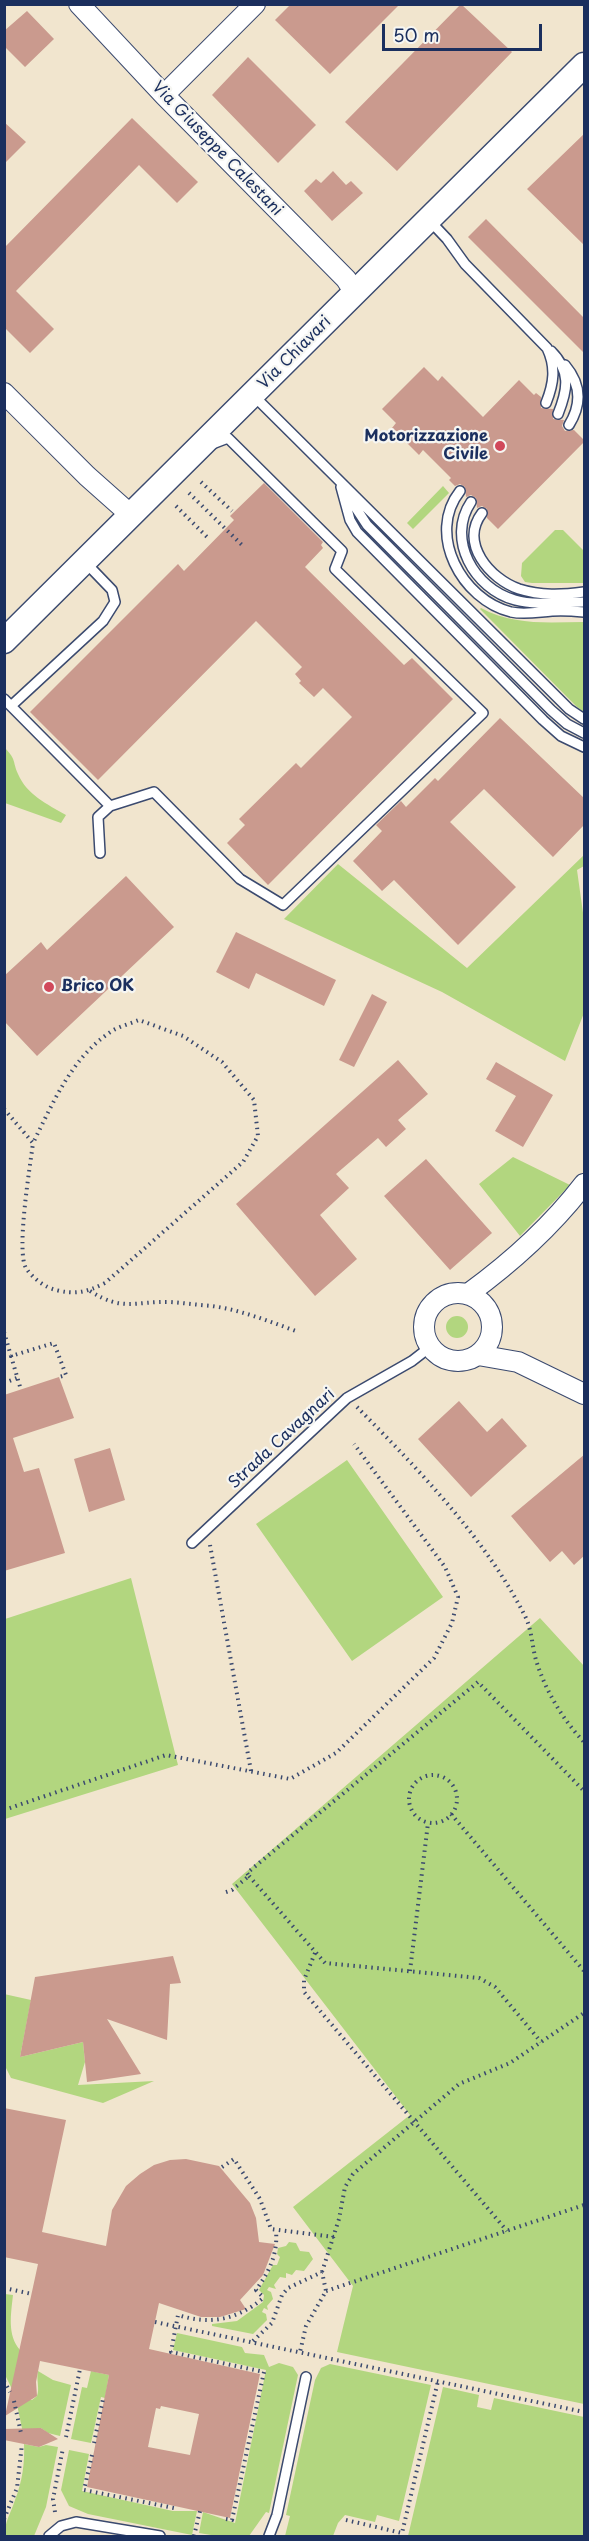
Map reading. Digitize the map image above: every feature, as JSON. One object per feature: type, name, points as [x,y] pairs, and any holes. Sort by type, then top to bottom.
[{"type":"street","name":"Via Giuseppe Calestani","points":[[79,4],[164,95],[346,279],[355,293]]},
{"type":"street","points":[[164,95],[255,4]]},
{"type":"street","name":"Via Chiavari","points":[[4,641],[585,65]]},
{"type":"street","points":[[4,393],[87,476],[132,516]]},
{"type":"street","points":[[468,1294],[496,1274],[557,1219],[585,1184]]},
{"type":"street","points":[[447,1294],[468,1294],[484,1304],[492,1322],[492,1332],[484,1349],[478,1355],[457,1362],[446,1359],[430,1347],[424,1326],[431,1306],[447,1294]]},
{"type":"street","points":[[492,1332],[518,1362]]},
{"type":"street","points":[[478,1355],[518,1362],[585,1394]]},
{"type":"lane","points":[[429,220],[447,239],[462,261],[561,361],[574,378],[579,390],[578,404],[569,426]]},
{"type":"lane","points":[[538,337],[552,359],[554,375],[546,403]]},
{"type":"lane","points":[[558,414],[564,401],[566,384],[566,371],[561,361]]},
{"type":"lane","points":[[253,395],[569,709],[585,720]]},
{"type":"lane","points":[[100,853],[98,817],[110,806],[154,792],[240,879],[284,905],[483,713],[335,569],[342,551],[228,438],[199,450]]},
{"type":"lane","points":[[336,480],[367,525],[551,711],[567,724],[585,733]]},
{"type":"lane","points":[[336,480],[345,495],[348,513],[355,530],[543,720],[561,736],[585,747]]},
{"type":"lane","points":[[460,491],[448,514],[447,544],[456,567],[474,589],[496,606],[513,612],[585,612]]},
{"type":"lane","points":[[471,502],[462,520],[461,543],[470,565],[488,584],[507,598],[523,602],[585,602]]},
{"type":"lane","points":[[482,513],[474,528],[474,542],[482,559],[500,578],[518,588],[549,595],[585,592]]},
{"type":"lane","points":[[85,562],[112,590],[115,602],[103,621],[8,703],[110,806]]},
{"type":"lane","name":"Strada Cavagnari","points":[[192,1543],[347,1398],[412,1361],[430,1347]]},
{"type":"lane","points":[[269,2536],[277,2515],[306,2377]]},
{"type":"lane","points":[[49,2536],[68,2523],[84,2522],[160,2536]]},
{"type":"path","points":[[201,482],[232,511]]},
{"type":"path","points":[[189,493],[242,545]]},
{"type":"path","points":[[176,506],[209,539]]},
{"type":"path","points":[[139,1020],[183,1036],[212,1055],[222,1062],[254,1100],[258,1136],[243,1162],[105,1283],[90,1291],[72,1294],[47,1288],[26,1268],[21,1248],[33,1143],[63,1083],[82,1058],[110,1032],[139,1020]]},
{"type":"path","points":[[4,1109],[33,1143]]},
{"type":"path","points":[[90,1291],[107,1302],[120,1305],[169,1302],[242,1312],[296,1331]]},
{"type":"path","points":[[4,1332],[21,1390]]},
{"type":"path","points":[[11,1356],[54,1343],[66,1375],[59,1377]]},
{"type":"path","points":[[4,1383],[17,1378]]},
{"type":"path","points":[[347,1398],[403,1454],[493,1564],[526,1619],[538,1666],[552,1695],[569,1724],[585,1742]]},
{"type":"path","points":[[4,1810],[166,1755],[290,1779],[336,1753],[434,1658],[452,1623],[458,1597],[445,1567],[354,1444]]},
{"type":"path","points":[[207,1529],[251,1771]]},
{"type":"path","points":[[541,2042],[487,1982],[475,1977],[328,1964],[315,1953],[247,1873],[478,1682],[585,1791]]},
{"type":"path","points":[[425,1775],[442,1776],[454,1787],[457,1803],[452,1814],[443,1821],[428,1823],[415,1815],[408,1801],[412,1786],[425,1775]]},
{"type":"path","points":[[452,1814],[585,1971]]},
{"type":"path","points":[[410,1971],[428,1823]]},
{"type":"path","points":[[226,1892],[249,1876]]},
{"type":"path","points":[[315,1953],[304,1980],[304,1992],[507,2231]]},
{"type":"path","points":[[300,2352],[306,2326],[326,2291],[322,2272],[334,2237],[347,2181],[459,2084],[503,2067],[585,2013]]},
{"type":"path","points":[[222,2167],[234,2159],[260,2199],[269,2228],[276,2231],[334,2237]]},
{"type":"path","points":[[326,2291],[585,2205]]},
{"type":"path","points":[[226,2519],[232,2520],[264,2372],[171,2352],[178,2315],[201,2320],[224,2319],[244,2312],[262,2299],[256,2290],[273,2261],[276,2231]]},
{"type":"path","points":[[252,2342],[274,2320],[282,2295],[288,2288],[322,2272]]},
{"type":"path","points":[[4,2288],[32,2294]]},
{"type":"path","points":[[155,2322],[585,2412]]},
{"type":"path","points":[[66,2437],[80,2369]]},
{"type":"path","points":[[4,2381],[10,2392]]},
{"type":"path","points":[[346,2520],[402,2533],[438,2381]]},
{"type":"path","points":[[94,2443],[103,2399]]},
{"type":"path","points":[[14,2401],[21,2433]]},
{"type":"path","points":[[4,2519],[17,2488],[22,2444]]},
{"type":"path","points":[[61,2526],[53,2499],[63,2448]]},
{"type":"path","points":[[92,2455],[84,2490],[174,2508]]},
{"type":"path","points":[[194,2536],[200,2511]]},
{"type":"green space","points":[[443,486],[449,493],[413,529],[407,523]]},
{"type":"green space","points":[[555,530],[563,530],[584,551],[584,583],[532,583],[525,582],[521,576],[522,563]]},
{"type":"green space","points":[[481,608],[493,614],[519,620],[584,622],[584,712],[576,706]]},
{"type":"green space","points":[[5,748],[13,758],[18,774],[27,788],[38,798],[66,815],[61,823],[5,803]]},
{"type":"green space","points":[[584,855],[584,866],[577,870],[584,920],[584,1013],[565,1061],[442,992],[284,919],[338,864],[467,968]]},
{"type":"green space","points":[[513,1157],[570,1185],[520,1236],[479,1184]]},
{"type":"green space","points":[[453,1316],[461,1316],[468,1323],[468,1331],[461,1338],[453,1338],[446,1331],[446,1323]]},
{"type":"green space","points":[[347,1460],[443,1597],[352,1661],[256,1524]]},
{"type":"green space","points":[[131,1578],[178,1765],[5,1819],[5,1619]]},
{"type":"green space","points":[[540,1618],[584,1666],[584,2404],[337,2352],[353,2286],[293,2207],[410,2115],[232,1884]]},
{"type":"green space","points":[[4,1994],[31,2000],[20,2057],[83,2042],[85,2062],[78,2085],[154,2081],[103,2103],[11,2078],[5,2066]]},
{"type":"green space","points":[[289,2242],[296,2243],[300,2251],[309,2252],[313,2259],[304,2271],[296,2270],[292,2275],[286,2273],[286,2278],[280,2277],[274,2285],[276,2289],[269,2287],[267,2290],[271,2292],[273,2299],[267,2306],[268,2310],[264,2308],[262,2312],[266,2314],[267,2320],[253,2334],[212,2326],[212,2324],[237,2321],[263,2302],[264,2295],[259,2290],[273,2265],[277,2265],[280,2257],[277,2254],[278,2248],[286,2246]]},
{"type":"green space","points":[[5,2294],[13,2295],[12,2331],[20,2350],[13,2391],[5,2375]]},
{"type":"green space","points":[[177,2333],[242,2347],[245,2353],[264,2355],[269,2367],[279,2363],[293,2367],[298,2375],[269,2513],[266,2512],[249,2536],[217,2536],[199,2533],[203,2512],[235,2523],[266,2370],[173,2350]]},
{"type":"green space","points":[[330,2364],[431,2385],[399,2521],[377,2515],[375,2522],[345,2515],[338,2523],[333,2536],[285,2536],[290,2516],[286,2515],[315,2380],[321,2368]]},
{"type":"green space","points":[[38,2371],[53,2380],[71,2385],[60,2436],[48,2433],[41,2428],[23,2433],[16,2400],[32,2400],[37,2396]]},
{"type":"green space","points":[[91,2371],[109,2375],[105,2398],[101,2397],[91,2443],[71,2439],[82,2387],[87,2388]]},
{"type":"green space","points":[[443,2387],[479,2395],[477,2407],[491,2410],[494,2398],[584,2417],[584,2536],[408,2536]]},
{"type":"green space","points":[[24,2444],[58,2447],[46,2507],[34,2536],[5,2536],[7,2522],[21,2479]]},
{"type":"green space","points":[[69,2450],[89,2454],[82,2491],[173,2511],[197,2511],[192,2535],[88,2514],[69,2506],[61,2490]]},
{"type":"building","points":[[291,4],[400,4],[330,74],[275,20]]},
{"type":"building","points":[[461,4],[512,52],[397,171],[345,122]]},
{"type":"building","points":[[27,11],[54,39],[25,67],[4,46],[4,31]]},
{"type":"building","points":[[248,57],[316,125],[278,163],[212,95]]},
{"type":"building","points":[[132,118],[198,182],[177,203],[139,165],[16,291],[54,329],[30,353],[4,327],[4,248]]},
{"type":"building","points":[[4,122],[26,142],[4,164]]},
{"type":"building","points":[[585,133],[585,246],[527,189]]},
{"type":"building","points":[[333,171],[346,185],[351,181],[363,193],[332,221],[304,191],[316,179],[321,183]]},
{"type":"building","points":[[486,219],[585,319],[585,354],[468,237]]},
{"type":"building","name":"Motorizzazione Civile","points":[[424,367],[438,381],[442,376],[483,417],[519,380],[534,395],[536,393],[541,397],[541,408],[553,409],[553,419],[564,420],[562,426],[565,431],[574,430],[585,441],[498,529],[487,518],[487,509],[482,506],[477,508],[476,498],[471,495],[466,497],[465,487],[460,484],[455,486],[449,480],[451,478],[423,450],[419,455],[392,428],[396,423],[382,409]]},
{"type":"building","points":[[264,483],[323,542],[321,545],[323,548],[305,567],[404,665],[412,658],[453,699],[268,885],[227,843],[245,825],[239,819],[296,763],[301,768],[352,717],[323,688],[314,697],[299,683],[301,681],[295,674],[302,667],[256,621],[98,780],[30,712],[178,564],[184,571],[234,520],[230,516]]},
{"type":"building","points":[[500,718],[585,799],[585,824],[553,857],[484,789],[450,822],[516,887],[458,945],[394,880],[382,891],[353,861],[382,831],[376,825],[401,801],[406,807],[435,778],[438,781]]},
{"type":"building","points":[[126,876],[174,927],[37,1056],[4,1021],[4,976],[41,942],[47,950]]},
{"type":"building","points":[[236,932],[336,980],[324,1006],[256,973],[249,989],[216,972]]},
{"type":"building","points":[[372,994],[387,1002],[354,1067],[339,1060]]},
{"type":"building","points":[[398,1060],[428,1094],[398,1120],[406,1129],[386,1147],[378,1138],[336,1174],[349,1188],[320,1215],[357,1259],[315,1296],[236,1204]]},
{"type":"building","points":[[496,1062],[553,1095],[523,1147],[495,1131],[516,1096],[486,1079]]},
{"type":"building","points":[[426,1159],[492,1233],[450,1270],[384,1196]]},
{"type":"building","points":[[59,1377],[74,1418],[13,1438],[24,1472],[39,1468],[65,1553],[4,1571],[4,1395]]},
{"type":"building","points":[[459,1401],[487,1432],[502,1418],[527,1446],[471,1497],[418,1439]]},
{"type":"building","points":[[110,1448],[125,1500],[89,1512],[74,1459]]},
{"type":"building","points":[[585,1454],[585,1555],[574,1565],[562,1551],[550,1562],[511,1516]]},
{"type":"building","points":[[173,1956],[181,1983],[170,1984],[167,2040],[107,2019],[141,2074],[87,2082],[83,2042],[20,2057],[35,1977]]},
{"type":"building","points":[[4,2108],[66,2120],[42,2232],[106,2246],[112,2210],[126,2186],[140,2174],[154,2165],[170,2160],[186,2159],[219,2166],[250,2203],[256,2218],[259,2242],[275,2244],[263,2275],[240,2300],[246,2309],[220,2317],[201,2317],[159,2303],[149,2349],[260,2374],[230,2518],[87,2487],[109,2375],[40,2361],[36,2382],[37,2396],[5,2416],[38,2264],[4,2257]],"holes":[[[161,2406],[199,2414],[190,2455],[148,2447],[156,2408],[160,2409]]]},
{"type":"building","points":[[41,2428],[58,2439],[39,2447],[4,2440],[4,2429]]},
{"type":"place","name":"Motorizzazione Civile","points":[[500,446]]},
{"type":"place","name":"Brico OK","points":[[49,987]]}]
